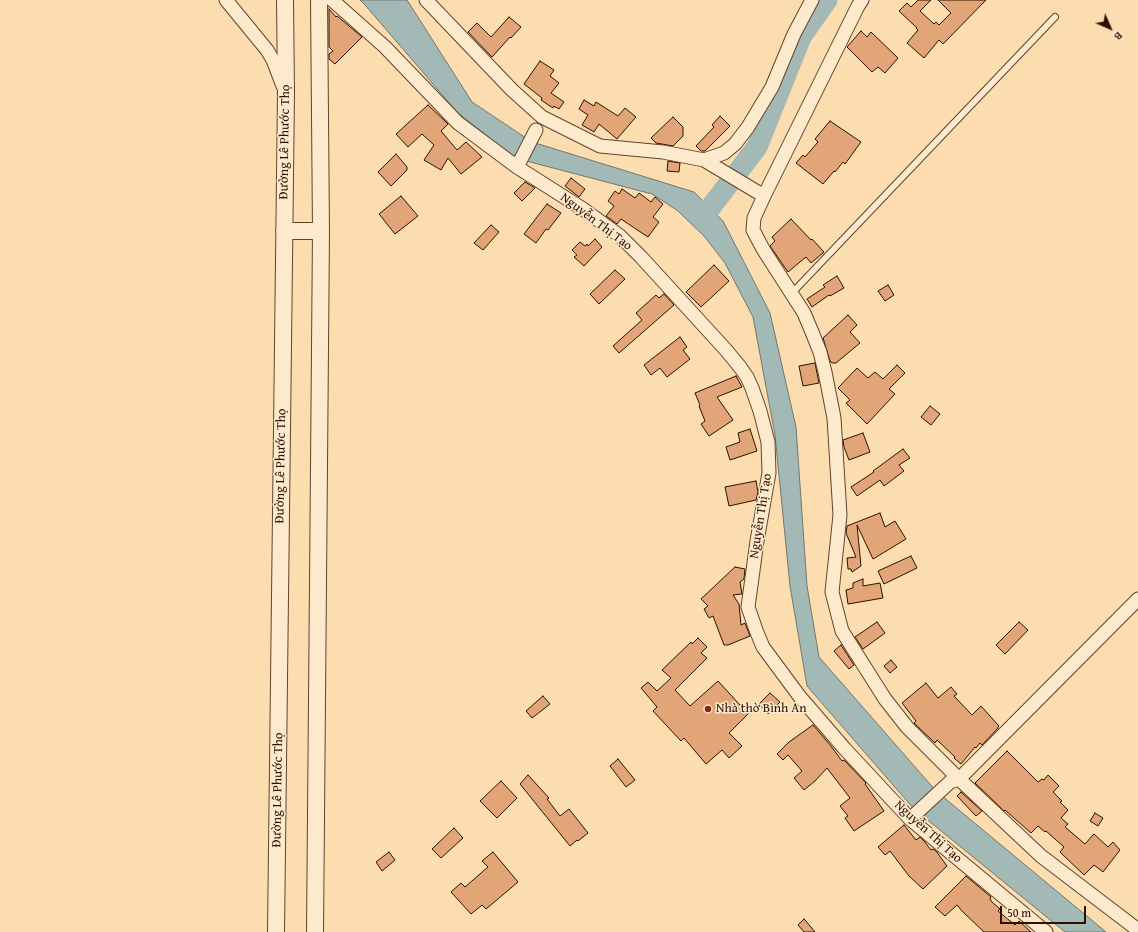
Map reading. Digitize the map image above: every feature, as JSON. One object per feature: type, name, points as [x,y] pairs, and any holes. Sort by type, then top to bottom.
[{"type":"street","points":[[226,0],[267,50],[278,70],[286,93]]},
{"type":"street","name":"Đường Lê Phước Thọ","points":[[276,932],[286,93],[285,0]]},
{"type":"street","points":[[314,932],[321,231],[319,0]]},
{"type":"street","name":"Nguyễn Thị Tạo","points":[[332,0],[385,47],[458,123],[620,236],[726,350],[747,377],[760,411],[768,442],[769,473],[757,541],[748,607],[763,647],[800,697],[844,748],[913,816],[1046,932]]},
{"type":"street","points":[[426,0],[512,90],[542,117],[600,146],[663,152],[708,163],[759,193]]},
{"type":"street","points":[[708,163],[735,144],[748,127],[772,86],[794,34],[812,0]]},
{"type":"street","points":[[862,0],[759,193],[753,230],[763,249],[804,313],[820,352],[825,372],[834,418],[840,515],[832,592],[842,630],[890,705],[907,727],[954,780],[1041,856],[1138,930]]},
{"type":"street","points":[[518,165],[536,130]]},
{"type":"street","points":[[284,231],[321,231]]},
{"type":"street","points":[[913,816],[954,780],[1138,599]]},
{"type":"lane","points":[[792,293],[1055,17]]},
{"type":"lane","points":[[536,130],[542,117]]},
{"type":"water","points":[[360,0],[407,0],[472,102],[532,142],[694,192],[723,221],[770,313],[796,427],[807,586],[819,657],[936,791],[1106,932],[1065,932],[913,808],[807,686],[790,586],[775,435],[753,317],[725,263],[704,236],[678,211],[652,194],[515,158],[457,112]]},
{"type":"building","points":[[918,0],[931,0],[920,11],[934,24],[936,22],[939,25],[951,13],[938,0],[986,0],[943,44],[939,40],[924,58],[907,43],[918,30],[899,11],[907,3],[911,7]]},
{"type":"building","points":[[329,9],[336,17],[337,16],[362,37],[335,64],[329,59],[329,54],[333,51],[329,47]]},
{"type":"building","points":[[509,17],[521,27],[492,57],[468,32],[477,23],[491,37]]},
{"type":"building","points":[[861,31],[867,37],[871,32],[898,58],[885,73],[878,67],[872,72],[847,47]]},
{"type":"building","points":[[540,61],[554,70],[550,76],[559,83],[551,93],[564,102],[559,109],[554,106],[553,108],[541,100],[542,98],[524,84]]},
{"type":"building","points":[[584,100],[594,106],[596,102],[618,116],[625,108],[636,117],[617,139],[599,124],[594,132],[582,125],[588,115],[579,109]]},
{"type":"building","points":[[428,105],[448,124],[441,131],[457,150],[466,142],[482,157],[461,174],[448,158],[441,170],[424,160],[434,145],[422,134],[408,147],[396,134]]},
{"type":"building","points":[[720,116],[730,126],[705,151],[701,151],[696,146],[714,127],[712,125]]},
{"type":"building","points":[[673,117],[683,127],[683,136],[673,146],[656,143],[651,138]]},
{"type":"building","points":[[830,121],[861,142],[845,164],[843,162],[823,184],[796,163],[803,155],[805,157],[818,142],[815,139]]},
{"type":"building","points":[[396,154],[407,167],[407,170],[391,186],[378,172]]},
{"type":"building","points":[[668,161],[680,163],[679,172],[667,171]]},
{"type":"building","points":[[571,178],[585,189],[579,197],[565,186]]},
{"type":"building","points":[[525,182],[535,188],[522,201],[514,193]]},
{"type":"building","points":[[622,189],[635,198],[639,193],[651,202],[655,197],[663,204],[653,217],[659,222],[648,237],[621,219],[617,224],[606,216],[614,206],[608,201],[615,191],[619,194]]},
{"type":"building","points":[[401,196],[418,216],[395,234],[379,214]]},
{"type":"building","points":[[547,204],[561,213],[548,230],[546,229],[536,243],[524,234]]},
{"type":"building","points":[[791,219],[824,252],[811,263],[806,257],[788,272],[770,246],[775,241],[772,237]]},
{"type":"building","points":[[491,225],[499,232],[483,250],[474,243]]},
{"type":"building","points":[[595,239],[602,247],[584,266],[574,257],[577,255],[572,250],[580,242],[585,246],[587,244],[588,246]]},
{"type":"building","points":[[714,265],[729,281],[701,307],[686,292]]},
{"type":"building","points":[[615,270],[625,279],[599,304],[590,294]]},
{"type":"building","points":[[837,276],[844,288],[830,296],[829,295],[812,307],[807,299],[825,287],[823,285]]},
{"type":"building","points":[[888,285],[894,295],[885,301],[878,291]]},
{"type":"building","points":[[664,294],[674,305],[619,353],[613,346],[642,320],[636,313],[656,295],[659,298]]},
{"type":"building","points":[[848,315],[857,325],[850,332],[860,343],[836,363],[832,363],[830,361],[823,338]]},
{"type":"building","points":[[680,337],[687,347],[683,350],[690,359],[667,377],[660,368],[651,375],[644,365]]},
{"type":"building","points":[[815,363],[819,383],[803,386],[799,366]]},
{"type":"building","points":[[897,365],[905,373],[889,389],[895,394],[867,424],[846,403],[850,400],[838,388],[857,368],[868,378],[875,372],[883,379]]},
{"type":"building","points":[[736,376],[742,387],[717,397],[733,420],[709,436],[701,424],[705,421],[695,393]]},
{"type":"building","points":[[930,406],[940,414],[931,425],[921,417]]},
{"type":"building","points":[[750,429],[757,451],[730,460],[726,447],[740,442],[738,433]]},
{"type":"building","points":[[863,433],[870,452],[849,460],[843,440]]},
{"type":"building","points":[[903,449],[910,458],[899,465],[904,471],[884,486],[880,480],[857,496],[851,487],[874,472],[873,471]]},
{"type":"building","points":[[756,481],[758,492],[756,500],[729,506],[725,487]]},
{"type":"building","points":[[880,513],[885,527],[895,521],[906,539],[873,559],[857,525],[861,566],[852,572],[851,569],[848,569],[847,558],[856,557],[846,533],[847,526]]},
{"type":"building","points":[[911,556],[917,568],[884,584],[878,571]]},
{"type":"building","points":[[735,567],[745,569],[744,579],[740,582],[742,594],[733,595],[739,604],[741,625],[745,623],[750,636],[728,645],[724,645],[713,616],[709,618],[704,609],[708,606],[701,599]]},
{"type":"building","points":[[863,579],[863,586],[880,583],[883,598],[848,604],[846,590],[853,588],[853,583]]},
{"type":"building","points":[[877,622],[885,633],[863,649],[855,637]]},
{"type":"building","points":[[1019,622],[1028,630],[1005,654],[996,645]]},
{"type":"building","points":[[698,638],[707,647],[701,653],[707,658],[675,690],[690,706],[718,681],[740,705],[741,704],[750,712],[729,733],[742,746],[729,758],[722,750],[706,764],[684,738],[681,741],[653,711],[657,707],[641,688],[648,682],[657,691],[671,678],[662,670],[691,642],[692,644]]},
{"type":"building","points":[[841,645],[854,665],[849,669],[834,651]]},
{"type":"building","points":[[891,660],[897,667],[890,673],[884,666]]},
{"type":"building","points":[[926,683],[938,698],[951,687],[957,694],[954,696],[972,715],[981,706],[999,726],[982,745],[980,743],[976,748],[975,747],[961,764],[937,740],[935,743],[914,723],[916,721],[902,703]]},
{"type":"building","points":[[770,693],[780,702],[768,714],[759,704]]},
{"type":"building","points":[[543,696],[550,704],[532,718],[526,711]]},
{"type":"building","points":[[813,725],[842,761],[844,760],[866,783],[865,784],[884,811],[854,831],[845,818],[848,816],[840,806],[850,798],[827,768],[804,790],[794,778],[802,771],[788,755],[783,760],[777,754],[789,742]]},
{"type":"building","points":[[1007,751],[1038,782],[1042,779],[1044,780],[1048,775],[1059,786],[1053,792],[1068,810],[1061,818],[1068,824],[1065,827],[1085,844],[1094,834],[1108,847],[1113,842],[1120,850],[1103,872],[1094,865],[1084,875],[1060,852],[1064,847],[1046,831],[1045,832],[1038,826],[1031,833],[1005,810],[1004,811],[975,783]]},
{"type":"building","points":[[618,759],[635,780],[626,787],[610,766]]},
{"type":"building","points":[[528,775],[549,798],[547,799],[560,816],[569,809],[588,833],[570,846],[520,784]]},
{"type":"building","points":[[501,781],[517,798],[497,818],[480,801]]},
{"type":"building","points":[[961,792],[982,811],[976,816],[957,796]]},
{"type":"building","points":[[1095,813],[1103,818],[1098,826],[1090,821]]},
{"type":"building","points":[[904,825],[916,840],[920,837],[931,850],[933,849],[936,851],[947,866],[923,889],[909,876],[890,851],[885,855],[878,847]]},
{"type":"building","points":[[454,828],[463,838],[441,858],[432,849]]},
{"type":"building","points":[[389,852],[395,860],[382,871],[376,862]]},
{"type":"building","points":[[493,852],[518,882],[486,909],[482,905],[471,914],[451,892],[461,883],[465,887],[488,867],[482,861]]},
{"type":"building","points":[[966,876],[991,897],[990,899],[992,902],[1000,909],[998,911],[1015,925],[1019,921],[1031,932],[984,932],[957,905],[945,916],[935,907]]},
{"type":"building","points":[[804,919],[815,932],[804,932],[798,925]]},
{"type":"waterway","points":[[710,208],[757,147],[801,37],[827,0]]},
{"type":"place","name":"Nhà thờ Bình An","points":[[708,709]]}]
